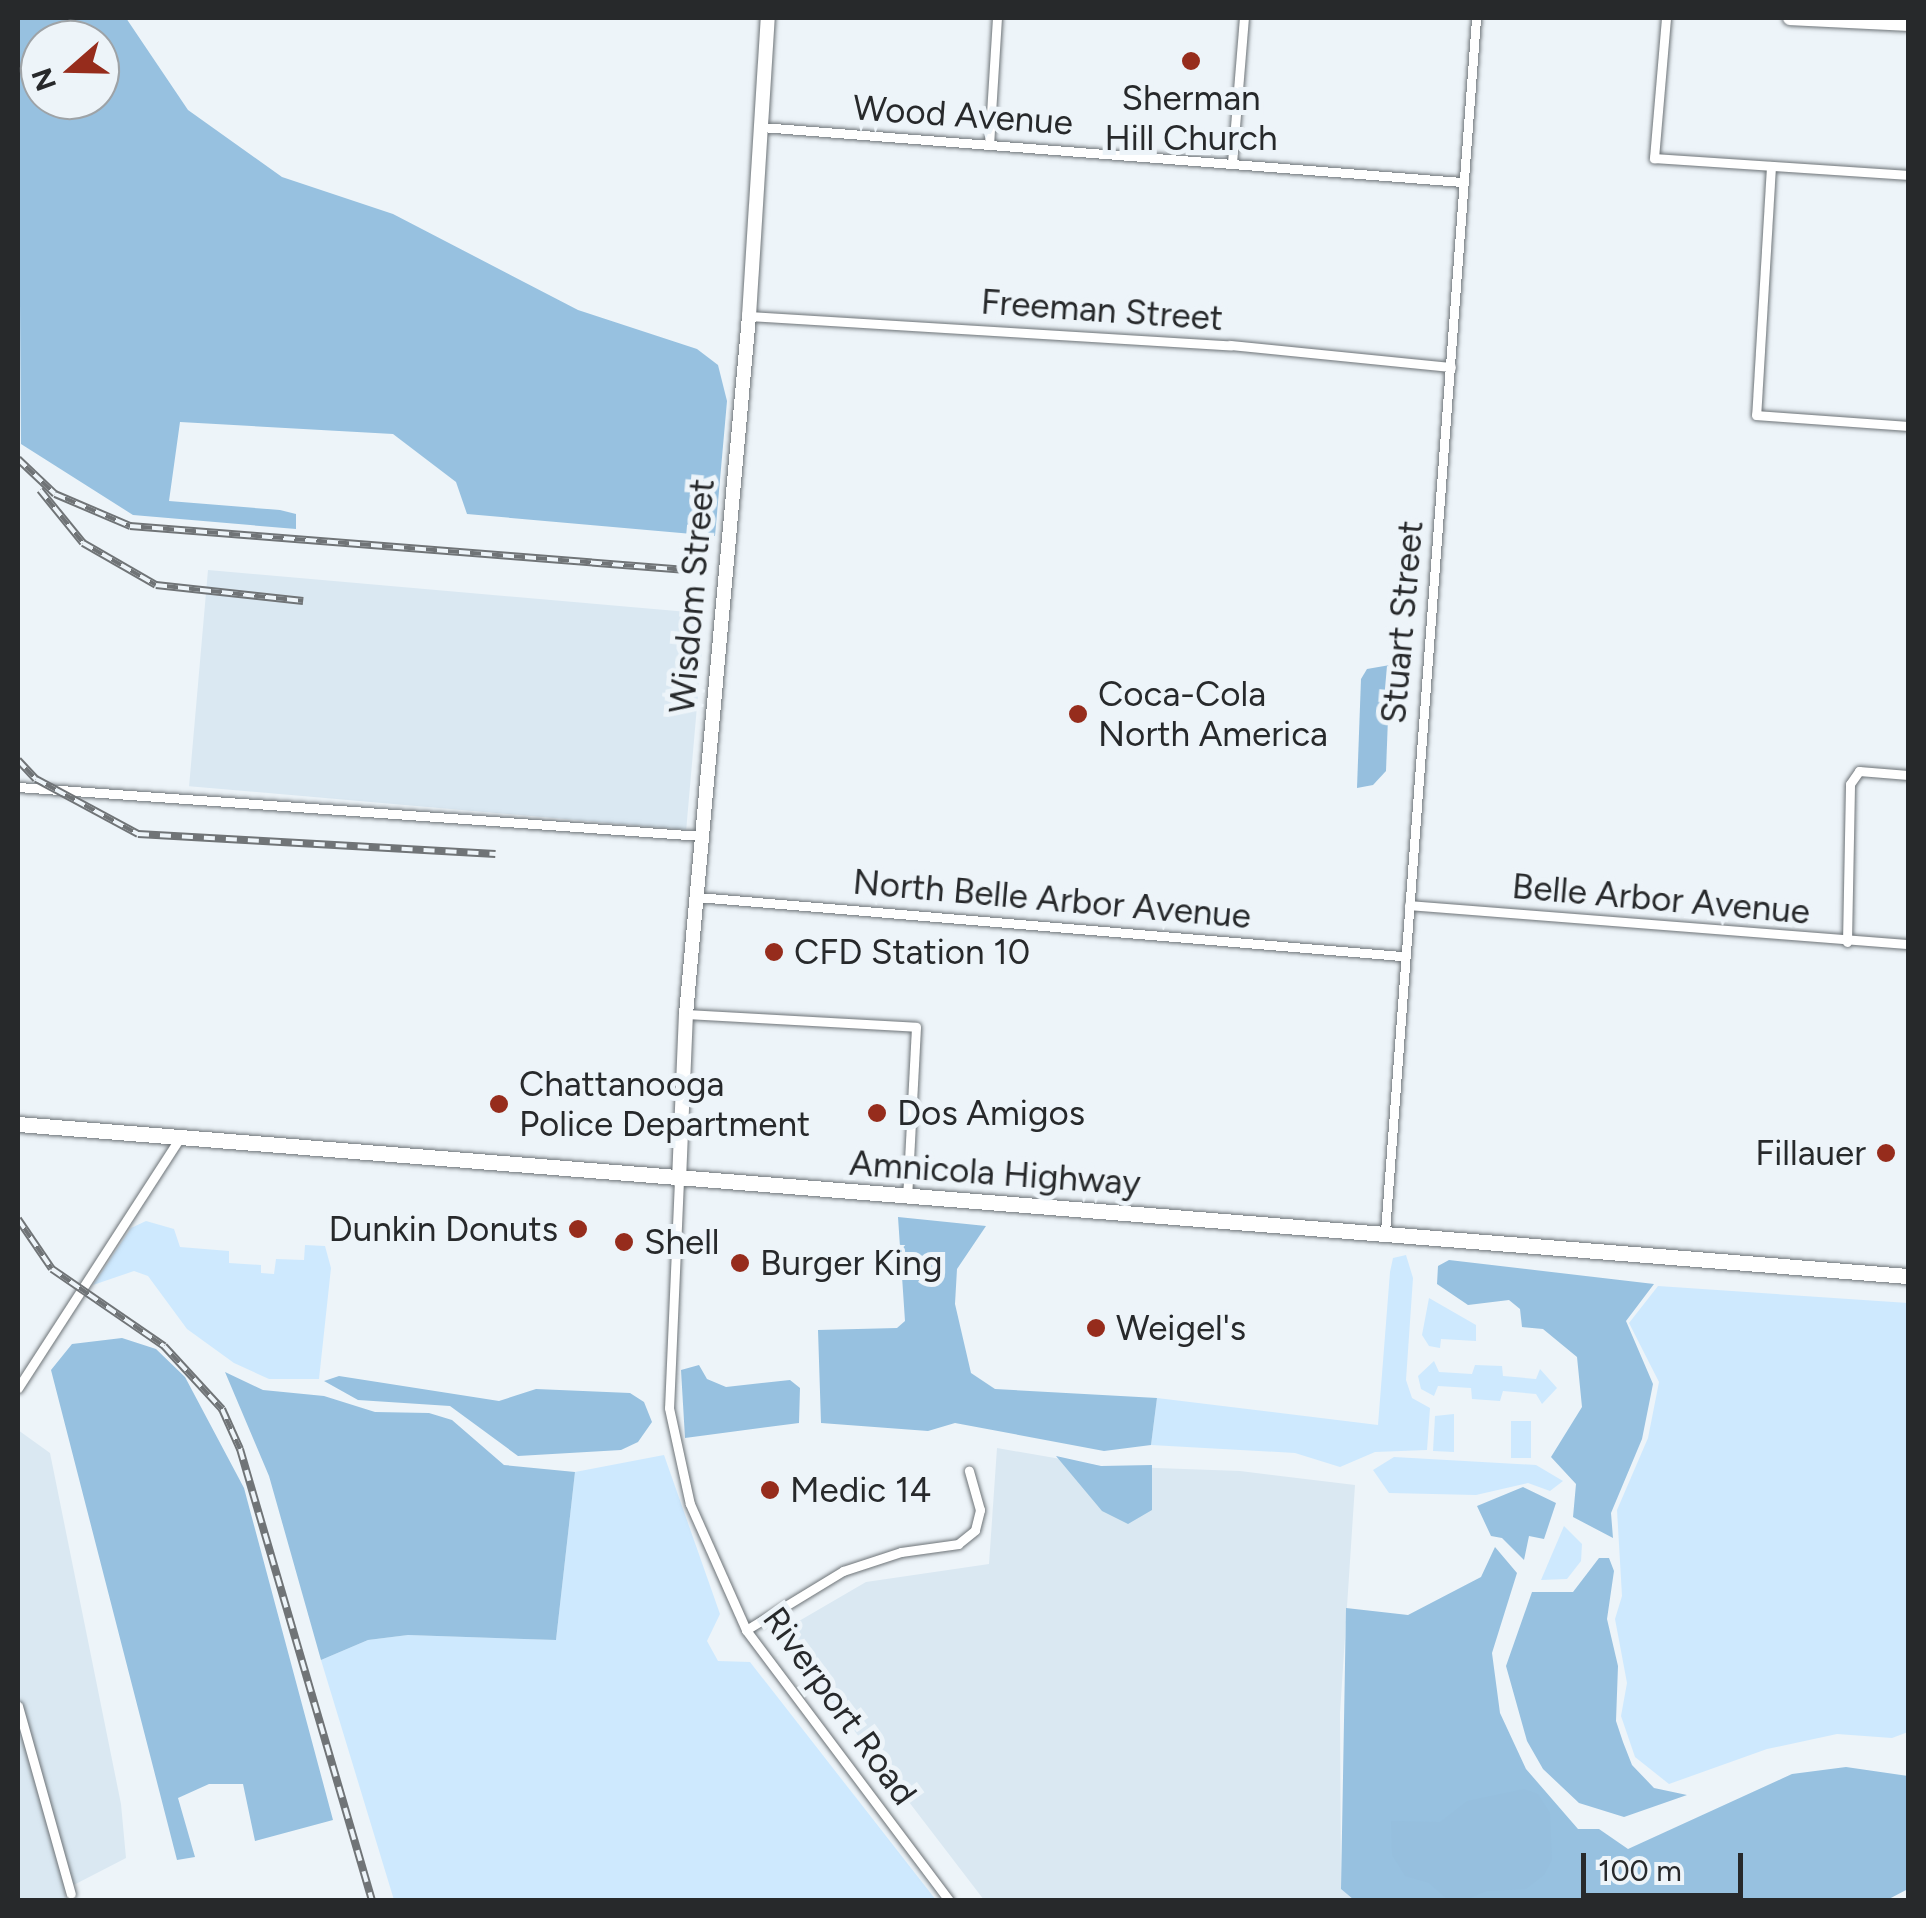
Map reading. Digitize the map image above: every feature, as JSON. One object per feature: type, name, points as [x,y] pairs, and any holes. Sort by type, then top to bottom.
[{"type":"main road","name":"Amnicola Highway","points":[[18,1124],[1908,1276]]},
{"type":"street","name":"Wisdom Street","points":[[679,1180],[686,1014],[750,316],[768,18]]},
{"type":"street","points":[[989,145],[997,18]]},
{"type":"street","points":[[1232,163],[1244,18]]},
{"type":"street","name":"Stuart Street","points":[[1384,1232],[1476,18]]},
{"type":"street","points":[[1666,18],[1654,158],[1908,175]]},
{"type":"street","points":[[1790,18],[1908,24]]},
{"type":"street","name":"Wood Avenue","points":[[760,127],[1461,182]]},
{"type":"street","points":[[1771,166],[1756,415],[1908,426]]},
{"type":"street","name":"Freeman Street","points":[[750,316],[1230,345],[1451,367]]},
{"type":"street","points":[[1847,942],[1846,802],[1859,771],[1908,774]]},
{"type":"street","points":[[18,787],[702,836]]},
{"type":"street","name":"North Belle Arbor Avenue","points":[[697,897],[1402,956]]},
{"type":"street","name":"Belle Arbor Avenue","points":[[1409,904],[1908,944]]},
{"type":"street","points":[[686,1014],[916,1027],[907,1197]]},
{"type":"street","points":[[18,1388],[182,1136]]},
{"type":"street","name":"Riverport Road","points":[[679,1180],[669,1408],[690,1504],[746,1630],[949,1900]]},
{"type":"street","points":[[746,1630],[843,1571],[901,1552],[958,1544],[976,1530],[980,1510],[969,1471]]},
{"type":"street","points":[[18,1706],[71,1894]]},
{"type":"shaded area","points":[[18,18],[126,18],[188,110],[282,177],[393,214],[578,310],[697,349],[718,365],[727,401],[715,536],[467,514],[456,482],[393,434],[180,422],[169,501],[280,510],[296,514],[296,529],[133,515],[21,444]]},
{"type":"shaded area","points":[[208,570],[705,613],[686,830],[189,786]]},
{"type":"shaded area","points":[[1390,665],[1386,771],[1373,785],[1357,788],[1361,679],[1367,669]]},
{"type":"shaded area","points":[[898,1217],[986,1226],[957,1269],[955,1304],[971,1373],[995,1389],[1157,1398],[1151,1445],[1104,1451],[955,1423],[928,1431],[821,1423],[818,1330],[897,1328],[905,1321]]},
{"type":"shaded area","points":[[146,1221],[174,1229],[180,1247],[229,1251],[229,1263],[261,1265],[261,1273],[274,1274],[276,1259],[304,1260],[305,1245],[325,1246],[331,1268],[319,1379],[269,1379],[234,1363],[187,1329],[148,1276],[134,1271],[93,1285],[131,1228]]},
{"type":"shaded area","points":[[1406,1255],[1413,1278],[1406,1380],[1412,1398],[1430,1408],[1427,1450],[1375,1452],[1340,1467],[1295,1453],[1151,1445],[1157,1398],[1378,1425],[1390,1272],[1393,1258]]},
{"type":"shaded area","points":[[1449,1260],[1654,1284],[1626,1321],[1653,1384],[1642,1439],[1611,1513],[1613,1538],[1573,1517],[1576,1484],[1551,1457],[1582,1407],[1577,1357],[1543,1329],[1522,1327],[1520,1309],[1509,1300],[1468,1305],[1437,1284],[1438,1266]]},
{"type":"shaded area","points":[[1658,1286],[1908,1303],[1908,1732],[1892,1738],[1837,1734],[1767,1749],[1669,1784],[1635,1757],[1621,1716],[1627,1683],[1615,1619],[1622,1596],[1617,1510],[1648,1438],[1659,1382],[1629,1323]]},
{"type":"shaded area","points":[[1429,1298],[1476,1325],[1476,1341],[1441,1339],[1440,1348],[1429,1346],[1422,1335]]},
{"type":"shaded area","points":[[122,1338],[156,1349],[185,1377],[244,1488],[333,1820],[255,1841],[243,1784],[209,1784],[178,1798],[195,1857],[177,1860],[51,1370],[72,1344]]},
{"type":"shaded area","points":[[1434,1361],[1439,1372],[1472,1374],[1475,1365],[1502,1366],[1503,1376],[1536,1379],[1540,1369],[1557,1388],[1542,1404],[1536,1394],[1503,1391],[1500,1401],[1472,1399],[1471,1388],[1438,1386],[1434,1396],[1421,1389],[1418,1376]]},
{"type":"shaded area","points":[[699,1365],[707,1379],[726,1387],[790,1380],[800,1388],[799,1423],[685,1438],[681,1370]]},
{"type":"shaded area","points":[[225,1372],[263,1390],[324,1396],[375,1412],[429,1413],[452,1420],[504,1465],[575,1472],[556,1640],[408,1635],[368,1640],[321,1660],[269,1476]]},
{"type":"shaded area","points":[[339,1376],[499,1401],[536,1389],[630,1393],[644,1402],[652,1422],[638,1442],[621,1450],[518,1456],[450,1406],[358,1400],[324,1381]]},
{"type":"shaded area","points":[[1454,1414],[1454,1452],[1433,1451],[1435,1416]]},
{"type":"shaded area","points":[[1511,1421],[1531,1421],[1531,1458],[1511,1458]]},
{"type":"shaded area","points":[[18,1430],[50,1453],[121,1804],[126,1858],[64,1890],[66,1900],[18,1900]]},
{"type":"shaded area","points":[[997,1448],[1101,1466],[1240,1471],[1355,1485],[1340,1713],[1341,1889],[1354,1900],[984,1900],[788,1644],[787,1628],[866,1582],[989,1564]]},
{"type":"shaded area","points":[[664,1455],[720,1614],[707,1641],[718,1661],[750,1662],[936,1900],[394,1900],[321,1660],[368,1640],[408,1635],[556,1640],[575,1472]]},
{"type":"shaded area","points":[[1056,1456],[1101,1466],[1152,1465],[1152,1510],[1128,1524],[1102,1511]]},
{"type":"shaded area","points":[[1394,1457],[1536,1465],[1563,1481],[1550,1491],[1528,1483],[1476,1495],[1389,1493],[1373,1470]]},
{"type":"shaded area","points":[[1523,1487],[1556,1503],[1544,1539],[1529,1536],[1524,1560],[1502,1538],[1491,1536],[1477,1506]]},
{"type":"shaded area","points":[[1564,1526],[1582,1544],[1581,1561],[1567,1579],[1541,1580]]},
{"type":"shaded area","points":[[1495,1547],[1517,1573],[1492,1653],[1500,1713],[1526,1769],[1578,1829],[1599,1829],[1628,1849],[1792,1774],[1846,1767],[1908,1776],[1908,1889],[1887,1900],[1354,1900],[1341,1889],[1346,1608],[1408,1615],[1481,1577]]},
{"type":"shaded area","points":[[1599,1558],[1609,1558],[1614,1571],[1607,1619],[1618,1666],[1616,1721],[1623,1742],[1632,1765],[1654,1788],[1687,1795],[1624,1817],[1579,1803],[1543,1769],[1527,1741],[1506,1666],[1532,1592],[1573,1592]]},
{"type":"shaded area","points":[[1524,1789],[1538,1794],[1550,1813],[1552,1860],[1544,1875],[1526,1889],[1487,1891],[1465,1900],[1447,1899],[1429,1883],[1405,1876],[1392,1855],[1391,1821],[1440,1822],[1467,1801]]},
{"type":"railway","points":[[18,459],[55,494],[130,526],[699,571]]},
{"type":"railway","points":[[40,490],[83,543],[156,585],[303,601]]},
{"type":"railway","points":[[18,760],[36,779],[138,834],[495,854]]},
{"type":"railway","points":[[18,1219],[52,1269],[164,1346],[222,1409],[240,1449],[372,1900]]},
{"type":"place","name":"Sherman Hill Church","points":[[1191,61]]},
{"type":"place","name":"Coca-Cola North America","points":[[1078,714]]},
{"type":"place","name":"CFD Station 10","points":[[774,952]]},
{"type":"place","name":"Chattanooga Police Department","points":[[499,1104]]},
{"type":"place","name":"Dos Amigos","points":[[877,1113]]},
{"type":"place","name":"Fillauer","points":[[1886,1153]]},
{"type":"place","name":"Dunkin Donuts","points":[[578,1229]]},
{"type":"place","name":"Shell","points":[[624,1242]]},
{"type":"place","name":"Burger King","points":[[740,1263]]},
{"type":"place","name":"Weigel's","points":[[1096,1328]]},
{"type":"place","name":"Medic 14","points":[[770,1490]]}]
